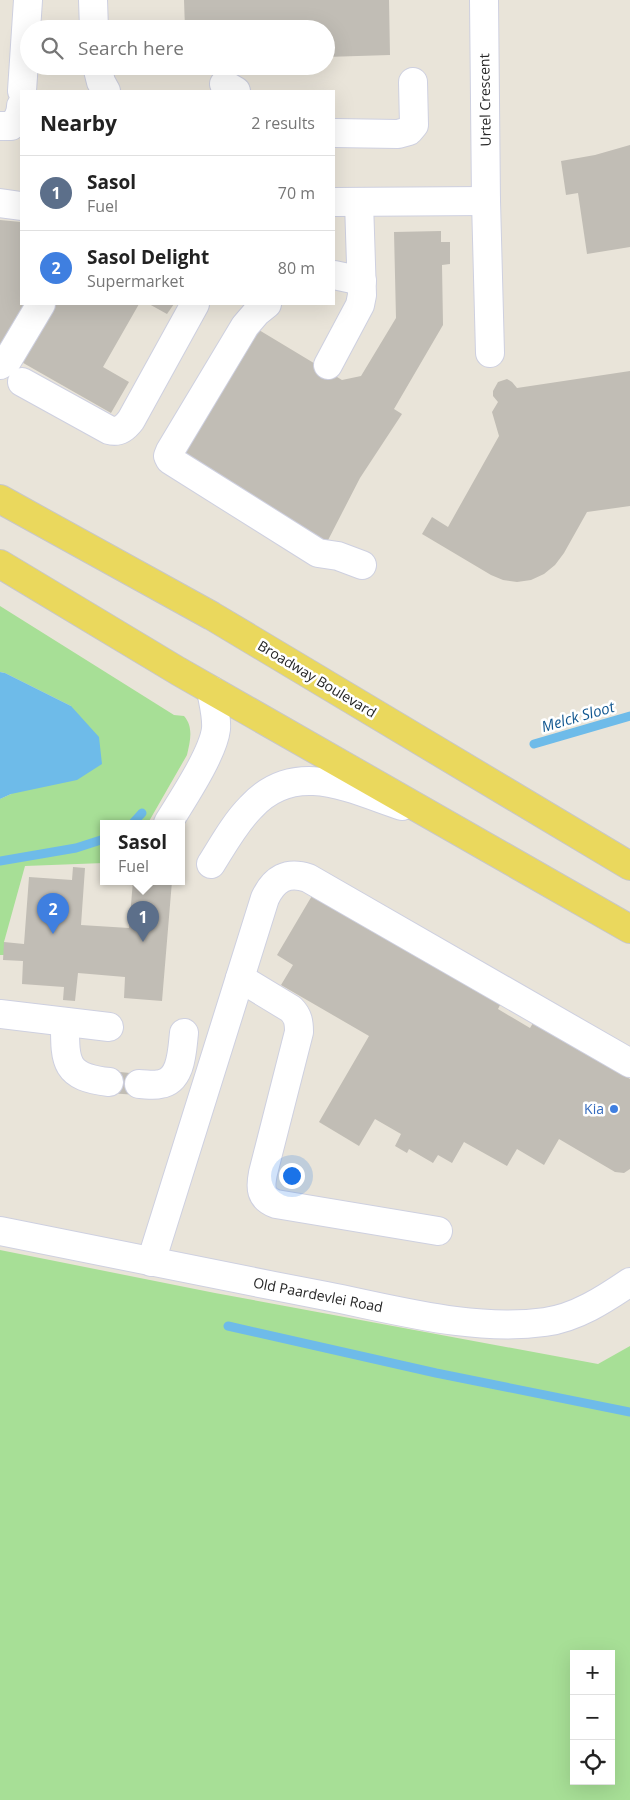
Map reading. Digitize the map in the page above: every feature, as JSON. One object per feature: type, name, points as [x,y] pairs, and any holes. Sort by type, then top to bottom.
[{"type":"main road","name":"Broadway Boulevard","points":[[0,499],[212,616],[630,866]]},
{"type":"main road","points":[[0,564],[211,690],[630,929]]},
{"type":"street","points":[[27,20],[28,0]]},
{"type":"street","points":[[93,0],[94,20]]},
{"type":"street","name":"Urtel Crescent","points":[[484,0],[490,353]]},
{"type":"street","points":[[22,90],[23,75]]},
{"type":"street","points":[[99,75],[105,90]]},
{"type":"street","points":[[335,133],[398,134],[409,131],[414,125],[414,82]]},
{"type":"street","points":[[0,126],[11,126],[16,122],[20,113]]},
{"type":"street","points":[[328,365],[360,305],[362,295],[362,281],[346,202],[486,200]]},
{"type":"street","points":[[0,202],[20,206]]},
{"type":"street","points":[[335,275],[362,281]]},
{"type":"street","points":[[0,365],[7,361],[40,305]]},
{"type":"street","points":[[22,382],[109,430],[115,432],[122,430],[132,420],[194,305]]},
{"type":"street","points":[[266,305],[245,326],[168,456],[170,460],[318,553],[338,556],[362,564]]},
{"type":"street","points":[[170,820],[211,746],[216,729],[211,690]]},
{"type":"street","points":[[211,864],[252,805],[270,792],[297,781],[311,780],[337,784],[430,814]]},
{"type":"street","points":[[151,1262],[265,898],[269,890],[280,878],[290,874],[299,874],[316,882],[630,1063]]},
{"type":"street","points":[[240,978],[291,1009],[299,1022],[262,1173],[260,1188],[265,1198],[276,1204],[438,1231]]},
{"type":"street","points":[[0,1014],[109,1027]]},
{"type":"street","points":[[65,1022],[65,1052],[73,1070],[84,1077],[109,1082]]},
{"type":"street","points":[[139,1084],[160,1084],[172,1078],[177,1072],[184,1033]]},
{"type":"street","name":"Old Paardevlei Road","points":[[0,1231],[151,1262],[479,1324],[515,1325],[548,1322],[576,1314],[607,1298],[630,1282]]},
{"type":"green space","points":[[0,606],[174,715],[184,716],[190,730],[187,755],[150,820],[100,820],[100,863],[25,866],[4,942],[4,955],[0,955],[0,799],[11,794],[71,706],[0,672]]},
{"type":"green space","points":[[0,1250],[215,1293],[598,1364],[630,1346],[630,1800],[0,1800]]},
{"type":"water","points":[[0,672],[71,706],[99,737],[102,764],[77,780],[11,794],[0,799]]},
{"type":"building","points":[[184,0],[389,0],[390,55],[335,57],[335,20],[185,20]]},
{"type":"building","points":[[630,145],[630,247],[587,254],[578,193],[566,195],[561,161],[595,155]]},
{"type":"building","points":[[0,220],[20,222],[20,305],[29,305],[0,350]]},
{"type":"building","points":[[441,231],[441,242],[450,242],[450,264],[442,265],[443,325],[394,409],[402,414],[360,478],[325,546],[172,457],[249,324],[342,380],[361,376],[396,318],[394,232]]},
{"type":"building","points":[[50,305],[138,305],[103,367],[129,382],[111,413],[18,360]]},
{"type":"building","points":[[151,305],[173,305],[167,314]]},
{"type":"building","points":[[630,371],[630,506],[587,512],[564,553],[555,565],[544,574],[531,580],[517,582],[503,580],[491,575],[422,534],[432,517],[448,527],[499,436],[492,412],[498,402],[493,396],[493,391],[498,382],[507,379],[517,388]]},
{"type":"building","points":[[73,867],[85,868],[81,925],[129,928],[133,885],[172,885],[162,1001],[124,998],[125,977],[78,973],[75,1001],[63,1000],[64,987],[22,984],[23,961],[3,960],[4,942],[24,944],[29,877],[72,880]]},
{"type":"building","points":[[313,894],[501,1003],[498,1009],[530,1028],[533,1023],[630,1079],[630,1169],[624,1173],[615,1172],[559,1139],[544,1165],[517,1149],[507,1166],[464,1142],[452,1163],[438,1155],[433,1163],[409,1149],[407,1153],[395,1146],[401,1134],[375,1119],[359,1146],[319,1122],[369,1036],[281,985],[293,965],[277,955]]},
{"type":"building","points":[[110,1071],[140,1074],[138,1095],[108,1093]]},
{"type":"waterway","name":"Melck Sloot","points":[[534,744],[630,716]]},
{"type":"waterway","name":"Melck Sloot","points":[[136,820],[142,813]]},
{"type":"waterway","name":"Melck Sloot","points":[[0,861],[76,848],[100,840]]},
{"type":"waterway","points":[[228,1326],[436,1373],[630,1412]]},
{"type":"place","name":"Sasol Delight","points":[[53,934]]},
{"type":"place","name":"Sasol","points":[[143,942]]},
{"type":"place","name":"Kia","points":[[614,1109]]}]
